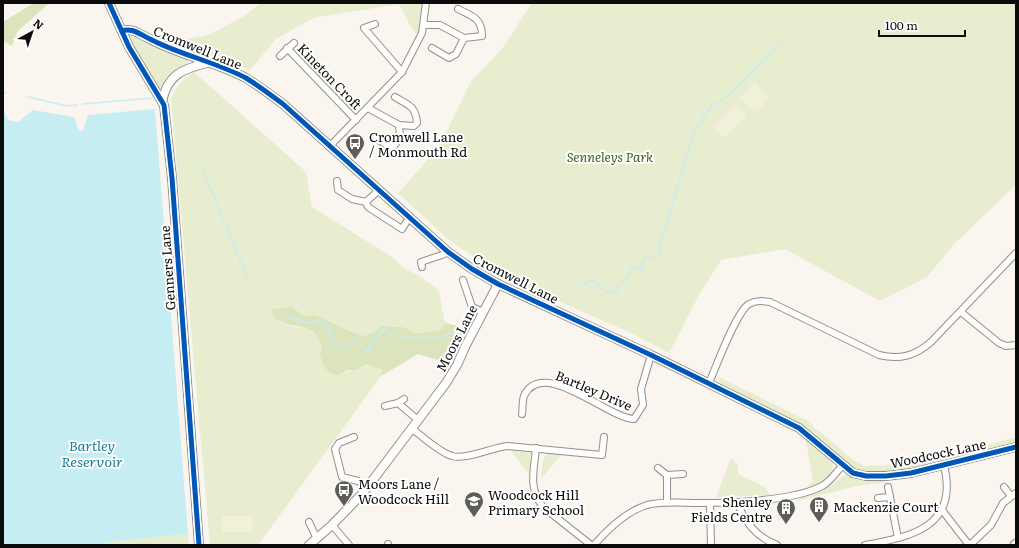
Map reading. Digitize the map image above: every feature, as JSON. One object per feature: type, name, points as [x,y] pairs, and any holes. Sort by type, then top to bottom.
[{"type":"street","name":"Genners Lane","points":[[109,3],[129,46],[162,102],[172,178],[200,545]]},
{"type":"street","points":[[330,147],[402,72],[416,48],[424,25],[426,3]]},
{"type":"street","points":[[424,25],[440,26],[464,38],[482,36],[480,23],[474,17],[458,9]]},
{"type":"street","points":[[375,24],[364,28],[402,72]]},
{"type":"street","name":"Cromwell Lane","points":[[122,31],[126,30],[136,32],[157,43],[244,77],[268,92],[448,252],[472,269],[498,284],[651,355],[799,428],[843,465]]},
{"type":"street","points":[[432,48],[449,58],[456,54],[464,38]]},
{"type":"street","name":"Kineton Croft","points":[[280,56],[294,42]]},
{"type":"street","name":"Kineton Croft","points":[[287,48],[356,120]]},
{"type":"street","points":[[162,102],[166,89],[176,75],[192,66],[206,63]]},
{"type":"street","points":[[368,108],[399,126],[414,126],[417,123],[417,114],[413,108],[395,97]]},
{"type":"street","points":[[375,138],[389,146],[394,146],[400,137],[399,126]]},
{"type":"street","points":[[337,181],[338,190],[352,199],[366,202],[368,206],[376,213],[402,229],[409,218]]},
{"type":"street","points":[[366,202],[378,190]]},
{"type":"street","points":[[422,267],[421,262],[448,252]]},
{"type":"street","points":[[709,383],[742,311],[753,302],[770,302],[879,355],[896,358],[914,354],[923,349],[961,312],[1016,253]]},
{"type":"street","points":[[463,280],[472,307],[483,312]]},
{"type":"street","name":"Moors Lane","points":[[309,545],[332,525],[367,488],[458,365],[498,284]]},
{"type":"street","points":[[961,312],[999,343],[1006,346],[1016,345]]},
{"type":"street","name":"Bartley Drive","points":[[522,414],[524,396],[529,389],[541,382],[550,383],[584,396],[622,417],[634,419],[642,405],[641,389],[651,355]]},
{"type":"street","points":[[385,406],[398,403],[404,398]]},
{"type":"street","points":[[398,403],[418,420]]},
{"type":"street","points":[[411,428],[453,456],[466,456],[507,446],[602,455],[604,437]]},
{"type":"street","points":[[354,437],[339,443],[335,449],[342,477],[358,481],[367,488]]},
{"type":"street","name":"Woodcock Lane","points":[[843,465],[853,473],[879,476],[911,472],[1016,447]]},
{"type":"street","points":[[536,448],[533,481],[537,500],[543,507],[591,545]]},
{"type":"street","points":[[594,545],[605,532],[632,512],[646,506],[666,502],[737,502],[798,493],[822,486],[843,465]]},
{"type":"street","points":[[865,545],[885,543],[913,533],[927,526],[936,519],[942,510],[948,495],[944,465]]},
{"type":"street","points":[[658,468],[667,475],[684,474]]},
{"type":"street","points":[[666,502],[667,475]]},
{"type":"street","points":[[888,487],[898,538]]},
{"type":"street","points":[[942,510],[969,545],[991,525],[1003,503],[1013,495],[1004,487]]},
{"type":"street","points":[[878,498],[890,497]]},
{"type":"street","points":[[737,502],[743,516],[751,528],[762,537],[777,545]]},
{"type":"street","points":[[710,503],[710,545]]},
{"type":"street","points":[[309,522],[316,539]]},
{"type":"street","points":[[332,525],[349,545]]},
{"type":"green space","points":[[34,3],[49,3],[17,32],[12,46],[3,41],[3,22]]},
{"type":"green space","points":[[261,3],[422,3],[418,36],[411,27],[399,4],[313,18],[276,39],[250,70],[175,41],[209,35],[244,16]]},
{"type":"green space","name":"Senneleys Park","points":[[529,3],[1016,3],[1016,185],[955,243],[927,277],[880,301],[785,249],[721,260],[699,295],[669,353],[629,332],[505,278],[449,240],[398,193],[440,146],[471,81],[502,49],[531,4]]},
{"type":"green space","points":[[132,35],[187,59],[188,61],[187,64],[175,72],[160,94],[131,44],[128,36]]},
{"type":"green space","points":[[194,72],[306,172],[312,207],[392,257],[405,269],[418,275],[439,290],[444,320],[446,323],[440,330],[416,333],[403,327],[381,326],[374,332],[364,336],[349,331],[316,315],[303,316],[293,307],[277,321],[295,327],[307,328],[315,333],[338,375],[366,364],[382,369],[381,376],[258,545],[210,545],[171,100],[180,84]]},
{"type":"green space","points":[[755,82],[770,98],[755,113],[739,98]]},
{"type":"green space","points":[[736,104],[747,116],[724,138],[713,127]]},
{"type":"green space","points":[[293,307],[303,316],[316,315],[349,331],[364,336],[374,332],[381,326],[403,327],[416,333],[440,330],[446,323],[466,328],[452,358],[446,366],[438,360],[418,354],[381,376],[382,369],[366,364],[356,370],[348,370],[338,375],[332,374],[325,368],[320,355],[322,346],[314,332],[283,322],[273,316],[272,309]]},
{"type":"green space","points":[[719,377],[806,420],[853,460],[866,466],[893,465],[942,457],[1016,437],[1016,444],[922,467],[884,473],[857,470],[851,467],[822,441],[802,427],[720,384]]},
{"type":"green space","points":[[808,439],[828,455],[833,465],[832,471],[826,479],[820,484],[809,488],[808,484],[813,482],[806,441]]},
{"type":"green space","points":[[510,450],[531,453],[529,474]]},
{"type":"green space","points":[[548,453],[561,455],[541,479],[543,459]]},
{"type":"green space","points":[[731,458],[738,465],[738,473],[740,475],[766,488],[769,495],[716,497]]},
{"type":"green space","points":[[845,475],[880,480],[886,483],[861,485],[797,501],[803,495],[828,487]]},
{"type":"green space","points":[[222,516],[252,516],[253,532],[222,532]]},
{"type":"green space","points":[[188,534],[189,545],[103,545],[107,542]]},
{"type":"water","name":"Bartley Reservoir","points":[[3,109],[8,120],[18,122],[33,110],[74,117],[79,131],[83,131],[88,115],[155,109],[188,534],[107,542],[103,545],[3,545]]},
{"type":"waterway","points":[[579,286],[594,280],[604,290],[609,293],[613,293],[617,291],[619,284],[628,278],[631,268],[642,269],[645,257],[656,258],[660,252],[661,239],[691,141],[697,127],[712,105],[719,102],[738,87],[781,41]]},
{"type":"waterway","points":[[28,97],[67,106],[77,105]]},
{"type":"waterway","points":[[83,104],[152,98]]},
{"type":"waterway","points":[[201,167],[247,278]]},
{"type":"waterway","points":[[287,316],[309,323],[321,320],[325,323],[336,345],[345,348],[353,340],[358,342],[365,352],[369,351],[371,343],[376,340],[382,330],[386,330],[388,334],[393,334],[396,337],[435,338],[461,331]]},
{"type":"cycle path","points":[[109,3],[129,47],[164,105],[172,178],[199,545]]},
{"type":"cycle path","points":[[122,31],[129,30],[136,32],[173,50],[223,67],[246,78],[283,104],[448,252],[472,269],[498,284],[651,355],[799,428],[853,473],[866,476],[886,476],[911,473],[1016,447]]},
{"type":"place","name":"Cromwell Lane / Monmouth Rd","points":[[355,160]]},
{"type":"place","name":"Moors Lane / Woodcock Hill","points":[[344,507]]},
{"type":"place","name":"Woodcock Hill Primary School","points":[[474,518]]},
{"type":"place","name":"Mackenzie Court","points":[[819,523]]},
{"type":"place","name":"Shenley Fields Centre","points":[[786,525]]}]
